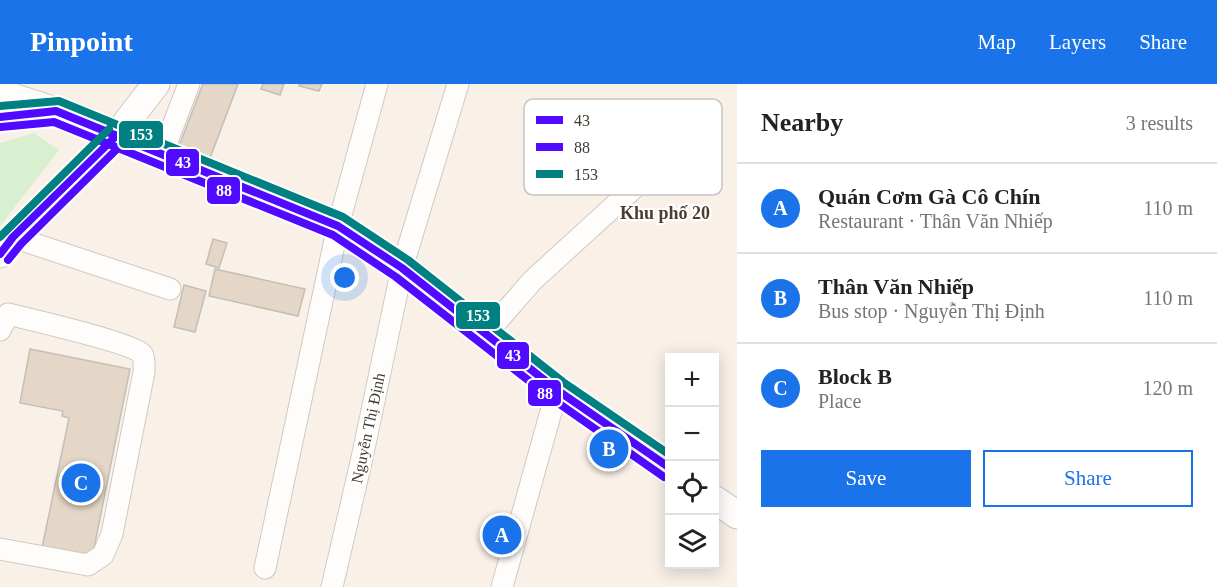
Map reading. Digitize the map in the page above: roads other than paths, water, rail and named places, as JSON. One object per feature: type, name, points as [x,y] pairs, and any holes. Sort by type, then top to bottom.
[{"type":"main road","points":[[39,84],[56,111]]},
{"type":"main road","points":[[7,245],[116,136],[156,84]]},
{"type":"main road","points":[[0,93],[56,111],[338,226],[402,268],[557,390],[665,465]]},
{"type":"main road","points":[[0,117],[56,111]]},
{"type":"main road","points":[[719,502],[737,515]]},
{"type":"street","points":[[162,154],[189,84]]},
{"type":"street","points":[[265,568],[338,226],[377,84]]},
{"type":"street","name":"Nguyễn Thị Định","points":[[332,587],[362,459],[402,268],[458,84]]},
{"type":"street","points":[[485,335],[533,280],[626,195]]},
{"type":"street","points":[[7,245],[170,289]]},
{"type":"street","points":[[0,330],[8,314],[129,347],[139,351],[144,360],[144,372],[112,534],[103,555],[88,565],[0,549]]},
{"type":"street","points":[[502,587],[557,390]]},
{"type":"place","name":"Thân Văn Nhiếp","points":[[609,449]]},
{"type":"place","name":"Block B","points":[[81,483]]},
{"type":"place","name":"Quán Cơm Gà Cô Chín","points":[[502,535]]},
{"type":"district","name":"Khu phố 20","points":[[665,213]]}]
